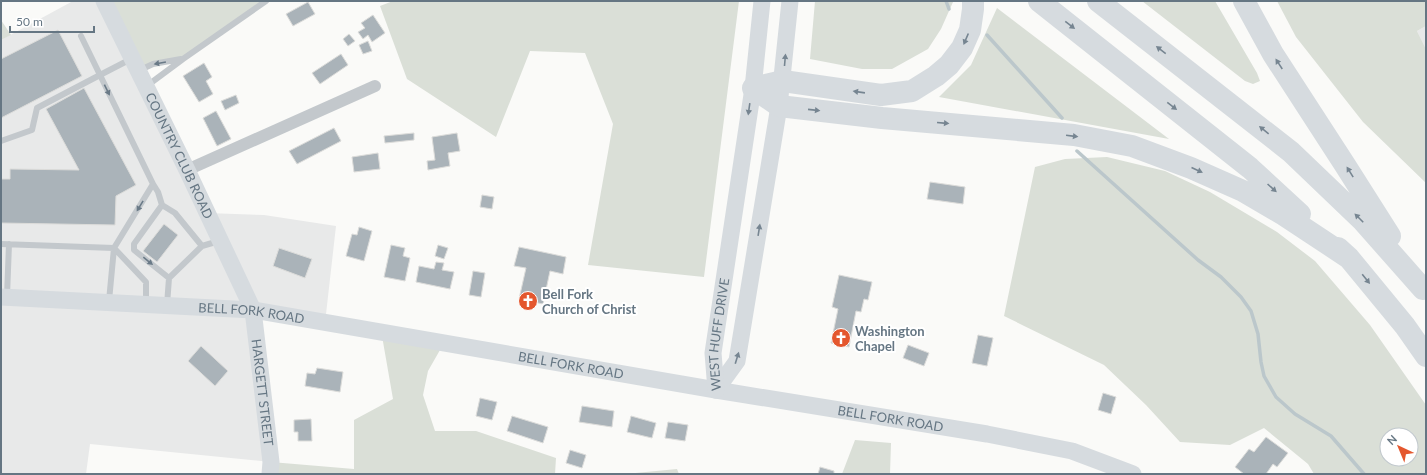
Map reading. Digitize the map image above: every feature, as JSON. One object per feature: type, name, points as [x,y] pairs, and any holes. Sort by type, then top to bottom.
[{"type":"highway","points":[[753,88],[783,82],[881,95],[912,91],[936,76],[949,65],[962,48],[970,30],[974,9],[973,1]]},
{"type":"highway","points":[[1039,1],[1250,168],[1349,258],[1405,326],[1426,356]]},
{"type":"highway","points":[[1098,1],[1291,152],[1362,220],[1424,291]]},
{"type":"highway","points":[[1244,1],[1273,54],[1346,165],[1424,291]]},
{"type":"highway","points":[[753,88],[779,106],[882,118],[1074,136],[1132,146],[1191,168],[1243,191],[1284,215],[1349,258]]},
{"type":"main road","name":"COUNTRY CLUB ROAD","points":[[104,1],[136,64],[253,310]]},
{"type":"main road","name":"WEST HUFF DRIVE","points":[[716,390],[713,353],[753,88],[762,1]]},
{"type":"main road","name":"WEST HUFF DRIVE","points":[[716,390],[737,361],[783,82],[790,1]]},
{"type":"main road","name":"BELL FORK ROAD","points":[[4,298],[253,310],[716,390],[987,434],[1072,451],[1133,474]]},
{"type":"main road","name":"HARGETT STREET","points":[[253,310],[271,462],[270,474]]},
{"type":"street","points":[[187,170],[375,86]]},
{"type":"lane","points":[[146,86],[183,58],[266,1]]},
{"type":"lane","points":[[81,36],[152,184],[158,192],[162,205],[175,213],[202,246]]},
{"type":"lane","points":[[1,141],[32,130],[37,108],[100,75],[136,64],[153,64],[183,58]]},
{"type":"lane","points":[[109,303],[114,248],[152,184]]},
{"type":"lane","points":[[162,205],[134,244],[134,250],[169,278]]},
{"type":"lane","points":[[166,306],[169,278],[202,246],[220,241]]},
{"type":"lane","points":[[1,244],[114,248],[146,282],[146,305]]},
{"type":"lane","points":[[4,298],[9,244]]},
{"type":"shaded area","points":[[73,1],[104,1],[207,213],[264,215],[336,226],[325,323],[253,310],[271,462],[90,444],[86,474],[1,474],[1,40]]},
{"type":"shaded area","points":[[104,1],[266,1],[183,59],[139,70]]},
{"type":"shaded area","points":[[393,1],[739,1],[704,277],[588,265],[613,124],[585,53],[530,51],[496,137],[407,79],[380,6]]},
{"type":"shaded area","points":[[815,1],[953,2],[941,29],[928,49],[892,69],[862,69],[810,59]]},
{"type":"shaded area","points":[[1142,1],[1215,1],[1257,73],[1260,81],[1253,84],[1245,81]]},
{"type":"shaded area","points":[[1277,1],[1426,1],[1426,26],[1417,31],[1426,49],[1426,183],[1363,122],[1296,37]]},
{"type":"shaded area","points":[[997,8],[1169,139],[939,97],[971,65]]},
{"type":"shaded area","points":[[1,20],[11,35],[1,40]]},
{"type":"shaded area","points":[[1426,26],[1426,49],[1417,31]]},
{"type":"shaded area","points":[[1107,157],[1165,171],[1210,192],[1277,232],[1315,261],[1370,325],[1426,405],[1426,474],[1314,474],[1308,464],[1264,428],[1230,445],[1180,442],[1146,405],[1104,365],[1004,316],[1035,167],[1065,159]]},
{"type":"shaded area","points":[[382,336],[444,343],[428,371],[423,395],[435,431],[476,431],[556,458],[555,474],[270,474],[271,462],[354,469],[354,420],[393,399]]},
{"type":"shaded area","points":[[855,440],[891,443],[890,474],[842,474]]},
{"type":"shaded area","points":[[677,469],[679,474],[625,474]]},
{"type":"building","points":[[308,2],[315,14],[293,26],[286,14]]},
{"type":"building","points":[[373,15],[385,33],[372,42],[368,35],[363,39],[358,32],[365,28],[361,23]]},
{"type":"building","points":[[58,30],[82,76],[1,118],[1,59]]},
{"type":"building","points":[[349,34],[355,41],[348,46],[343,39]]},
{"type":"building","points":[[368,41],[372,51],[363,54],[359,45]]},
{"type":"building","points":[[341,54],[348,65],[320,84],[312,73]]},
{"type":"building","points":[[204,63],[212,77],[206,81],[213,94],[199,102],[183,76]]},
{"type":"building","points":[[84,88],[136,185],[116,196],[115,225],[1,223],[1,179],[10,179],[10,169],[79,170],[46,109]]},
{"type":"building","points":[[236,95],[239,103],[225,110],[221,101]]},
{"type":"building","points":[[216,111],[231,139],[217,146],[203,118]]},
{"type":"building","points":[[334,128],[341,141],[297,164],[289,151]]},
{"type":"building","points":[[414,133],[414,140],[385,143],[384,136]]},
{"type":"building","points":[[457,133],[460,151],[448,153],[450,166],[428,170],[427,161],[435,160],[432,137]]},
{"type":"building","points":[[378,153],[380,169],[354,172],[352,157]]},
{"type":"building","points":[[930,182],[965,187],[963,204],[927,199]]},
{"type":"building","points":[[482,195],[494,197],[492,209],[480,207]]},
{"type":"building","points":[[164,224],[178,235],[157,262],[143,251]]},
{"type":"building","points":[[359,227],[372,231],[364,261],[346,256],[352,234],[357,235]]},
{"type":"building","points":[[391,245],[405,248],[403,256],[410,258],[405,281],[384,277]]},
{"type":"building","points":[[438,245],[448,248],[444,259],[435,256]]},
{"type":"building","points":[[519,247],[566,257],[563,274],[550,271],[543,304],[519,299],[526,268],[514,266]]},
{"type":"building","points":[[279,248],[312,259],[305,278],[273,266]]},
{"type":"building","points":[[436,262],[444,263],[442,270],[454,272],[450,289],[416,282],[419,266],[434,269]]},
{"type":"building","points":[[473,271],[485,273],[481,297],[469,295]]},
{"type":"building","points":[[839,275],[872,282],[868,300],[864,299],[861,312],[856,311],[849,347],[831,343],[838,309],[832,307]]},
{"type":"building","points":[[978,335],[993,338],[987,366],[972,363]]},
{"type":"building","points":[[908,345],[929,353],[924,366],[903,358]]},
{"type":"building","points":[[201,346],[228,371],[215,386],[188,361]]},
{"type":"building","points":[[317,368],[343,372],[340,392],[305,386],[307,373],[315,374]]},
{"type":"building","points":[[1103,393],[1116,397],[1111,414],[1098,410]]},
{"type":"building","points":[[480,398],[497,402],[492,420],[476,416]]},
{"type":"building","points":[[582,406],[614,411],[612,427],[579,422]]},
{"type":"building","points":[[512,416],[548,427],[543,443],[507,431]]},
{"type":"building","points":[[631,416],[656,423],[652,438],[627,432]]},
{"type":"building","points":[[311,419],[312,441],[298,441],[298,432],[294,432],[294,420]]},
{"type":"building","points":[[668,422],[688,425],[685,441],[665,438]]},
{"type":"building","points":[[1266,437],[1288,453],[1277,467],[1273,464],[1266,474],[1244,474],[1235,467],[1249,449],[1254,452]]},
{"type":"building","points":[[570,450],[586,455],[582,468],[566,463]]},
{"type":"building","points":[[820,467],[834,471],[834,474],[818,474]]},
{"type":"waterway","points":[[946,1],[949,9]]},
{"type":"waterway","points":[[987,35],[1062,118]]},
{"type":"waterway","points":[[1077,151],[1198,260],[1221,277],[1241,297],[1251,311],[1258,334],[1264,376],[1276,397],[1295,414],[1331,436],[1364,474]]},
{"type":"place","name":"Bell Fork Church of Christ","points":[[528,301]]},
{"type":"place","name":"Washington Chapel","points":[[841,338]]}]
